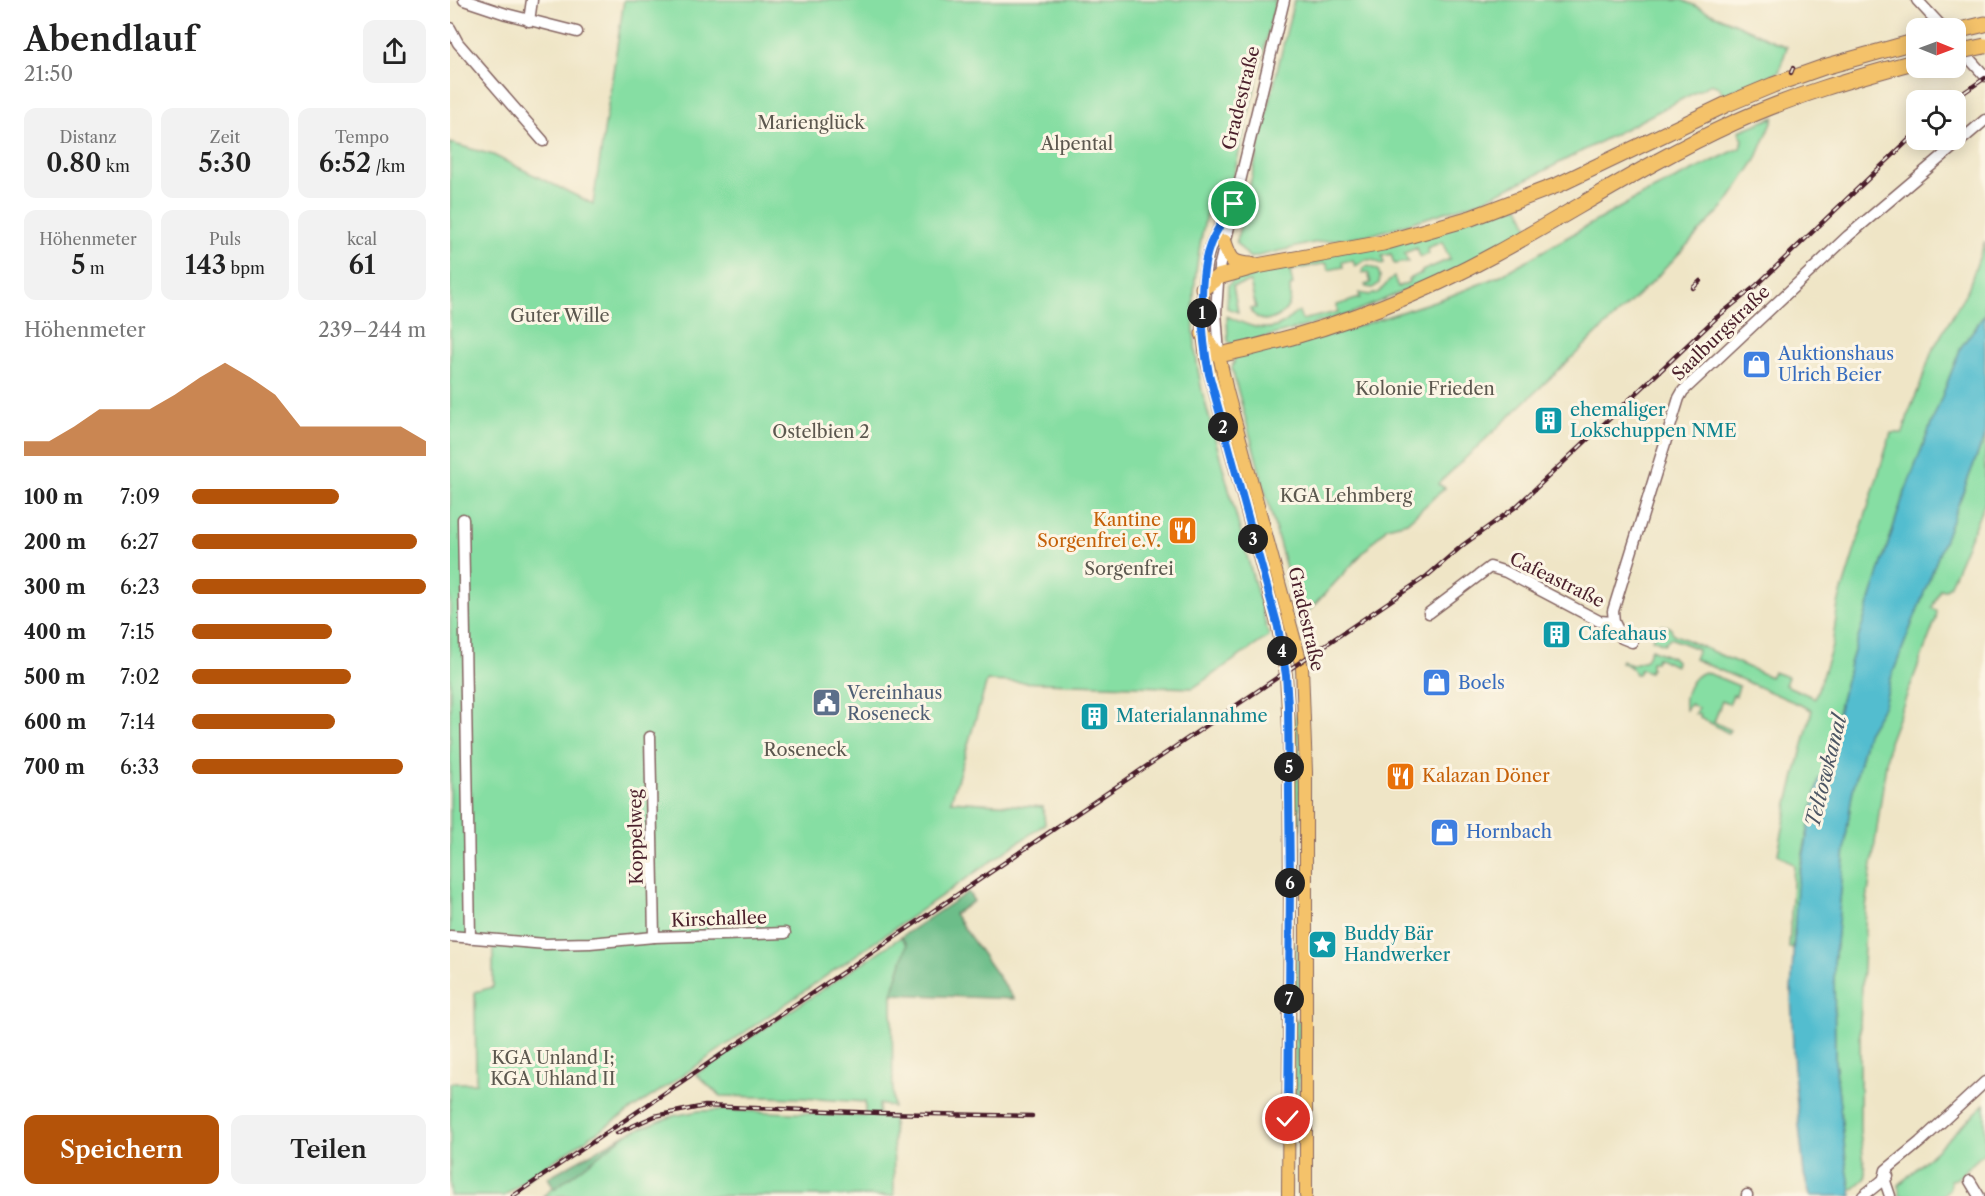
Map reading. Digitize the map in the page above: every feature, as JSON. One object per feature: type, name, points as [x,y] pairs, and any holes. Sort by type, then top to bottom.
[{"type":"highway","points":[[1966,29],[1985,24]]},
{"type":"highway","points":[[1203,288],[1218,277],[1257,266],[1383,243],[1471,218],[1560,184],[1725,105],[1773,85],[1824,67],[1906,44]]},
{"type":"highway","points":[[1966,50],[1985,46]]},
{"type":"highway","points":[[1203,334],[1211,348],[1220,355],[1309,332],[1398,300],[1493,255],[1681,148],[1733,123],[1830,86],[1906,65]]},
{"type":"highway","points":[[1224,242],[1228,256],[1233,261],[1257,266]]},
{"type":"main road","name":"Gradestraße","points":[[1203,288],[1203,334],[1209,374],[1278,627],[1286,675],[1290,883],[1288,1196]]},
{"type":"main road","name":"Gradestraße","points":[[1220,355],[1235,420],[1302,667],[1306,772],[1306,1196]]},
{"type":"street","points":[[464,0],[529,21],[577,32]]},
{"type":"street","points":[[529,21],[532,0]]},
{"type":"street","name":"Gradestraße","points":[[1220,355],[1216,312],[1218,277],[1224,242],[1284,0]]},
{"type":"street","points":[[1917,0],[1934,18]]},
{"type":"street","points":[[450,28],[458,43],[543,141]]},
{"type":"street","points":[[1966,55],[1984,75]]},
{"type":"street","name":"Saalburgstraße","points":[[1614,622],[1615,603],[1683,391],[1848,236],[1985,120]]},
{"type":"street","name":"Gradestraße","points":[[1203,288],[1210,243],[1234,204]]},
{"type":"street","points":[[463,519],[470,938]]},
{"type":"street","name":"Cafeastraße","points":[[1429,613],[1490,567],[1506,572],[1599,621],[1614,622]]},
{"type":"street","points":[[1614,622],[1622,638],[1632,642]]},
{"type":"street","name":"Koppelweg","points":[[650,737],[654,937]]},
{"type":"street","name":"Kirschallee","points":[[450,936],[546,944],[590,943],[654,937],[785,933]]},
{"type":"street","points":[[1890,1196],[1884,1178],[1886,1170],[1985,1082]]},
{"type":"street","points":[[1867,1193],[1884,1178]]},
{"type":"street","points":[[1970,1181],[1979,1196]]},
{"type":"green space","points":[[624,0],[1276,0],[1229,195],[1221,200],[1210,198],[1199,248],[1193,318],[1197,366],[1202,391],[1269,636],[1193,688],[987,681],[951,801],[1043,807],[1045,824],[666,1087],[504,1196],[450,1196],[450,1083],[476,1083],[475,992],[493,987],[493,946],[450,938],[450,143],[493,155],[593,204]]},
{"type":"green space","points":[[1294,0],[1682,0],[1787,47],[1779,72],[1723,95],[1719,87],[1711,84],[1536,175],[1478,202],[1374,234],[1313,243],[1250,258],[1236,243]]},
{"type":"green space","name":"Kolonie Frieden","points":[[1774,117],[1756,160],[1727,203],[1654,280],[1438,484],[1445,488],[1407,522],[1387,527],[1305,615],[1299,616],[1232,369],[1235,357],[1343,331],[1450,296],[1499,276],[1642,195],[1740,148],[1743,140],[1739,131]]},
{"type":"green space","points":[[1519,206],[1529,229],[1458,268],[1350,314],[1233,346],[1228,341],[1227,316],[1255,327],[1269,328],[1284,323],[1299,312],[1302,320],[1338,312],[1337,305],[1360,298],[1359,293],[1372,295],[1380,291],[1394,277],[1398,287],[1409,282],[1408,279],[1422,271],[1450,259],[1442,242],[1427,248],[1429,254],[1420,257],[1417,248],[1404,253],[1408,262],[1394,264],[1391,254],[1382,256],[1384,263],[1381,264],[1374,260],[1367,260],[1355,267],[1353,260],[1342,262],[1343,267],[1329,270],[1326,263],[1290,271],[1293,285],[1290,286],[1290,299],[1287,307],[1278,317],[1266,320],[1254,315],[1250,309],[1256,308],[1250,282],[1233,286],[1238,312],[1227,308],[1228,285],[1238,276]]},
{"type":"green space","points":[[1985,241],[1985,314],[1961,347],[1902,500],[1850,664],[1823,775],[1819,779],[1799,872],[1793,948],[1789,948],[1794,865],[1778,854],[1788,803],[1812,710],[1694,659],[1698,649],[1670,638],[1664,644],[1652,639],[1660,625],[1670,627],[1673,634],[1770,677],[1773,672],[1788,677],[1785,685],[1815,698],[1832,646],[1838,604],[1891,433],[1903,433],[1932,351],[1968,289]]},
{"type":"green space","points":[[1368,266],[1378,270],[1380,276],[1379,283],[1373,288],[1365,285],[1371,283],[1368,272],[1362,273]]},
{"type":"green space","points":[[1985,435],[1985,502],[1949,587],[1944,590],[1940,589],[1932,608],[1937,611],[1936,619],[1889,742],[1866,908],[1860,1023],[1860,1132],[1866,1178],[1851,1191],[1835,1061],[1834,964],[1852,794],[1867,733],[1884,705],[1891,678]]},
{"type":"green space","points":[[1651,649],[1671,656],[1676,661],[1675,666],[1657,657],[1655,662],[1651,662],[1649,672],[1641,669],[1638,674],[1635,674],[1632,668],[1621,662],[1622,660],[1631,665],[1646,660]]},
{"type":"green space","points":[[1705,672],[1739,686],[1736,696],[1733,695],[1729,704],[1722,701],[1714,722],[1730,730],[1728,733],[1700,717],[1700,714],[1695,714],[1698,708],[1690,704],[1686,710],[1685,699],[1688,687],[1695,677]]},
{"type":"green space","points":[[1296,713],[1299,713],[1300,760],[1296,765],[1294,719]]},
{"type":"green space","points":[[1297,778],[1300,779],[1300,829],[1296,835],[1295,781]]},
{"type":"green space","points":[[1298,846],[1300,847],[1300,894],[1297,894]]},
{"type":"green space","points":[[968,892],[974,901],[954,914],[1014,999],[892,994],[907,945],[901,937]]},
{"type":"green space","points":[[901,937],[907,945],[892,995],[893,1107],[879,1104],[879,1116],[893,1116],[894,1196],[543,1196],[628,1133],[673,1116],[699,1111],[723,1110],[865,1116],[865,1102],[720,1096],[696,1074]]},
{"type":"green space","points":[[1298,943],[1300,1001],[1295,1004],[1295,945]]},
{"type":"green space","points":[[1295,1019],[1300,1022],[1299,1109],[1294,1086]]},
{"type":"green space","points":[[1985,1104],[1985,1152],[1956,1179],[1950,1180],[1949,1189],[1942,1196],[1900,1196],[1899,1185]]},
{"type":"green space","points":[[628,1133],[554,1189],[548,1177]]},
{"type":"water","name":"Teltowkanal","points":[[1985,314],[1985,435],[1891,678],[1884,705],[1867,733],[1852,794],[1834,964],[1835,1061],[1852,1196],[1810,1196],[1804,1174],[1794,1074],[1791,992],[1797,886],[1819,779],[1823,775],[1850,664],[1902,500],[1961,347]]},
{"type":"railway","points":[[1791,73],[1793,68]]},
{"type":"railway","points":[[1966,91],[1985,78]]},
{"type":"railway","points":[[513,1196],[1427,576],[1463,545],[1517,506],[1716,318],[1757,285],[1906,143]]},
{"type":"railway","points":[[1693,288],[1700,281]]},
{"type":"railway","points":[[617,1133],[655,1116],[705,1106],[1032,1116]]},
{"type":"place","name":"Auktionshaus Ulrich Beier","points":[[1757,364]]},
{"type":"place","name":"ehemaliger Lokschuppen NME","points":[[1549,420]]},
{"type":"place","name":"Kantine Sorgenfrei e.V.","points":[[1182,530]]},
{"type":"place","name":"Cafeahaus","points":[[1557,634]]},
{"type":"place","name":"Boels","points":[[1437,683]]},
{"type":"place","name":"Vereinhaus Roseneck","points":[[826,703]]},
{"type":"place","name":"Materialannahme","points":[[1095,716]]},
{"type":"place","name":"Kalazan Döner","points":[[1401,776]]},
{"type":"place","name":"Hornbach","points":[[1445,832]]},
{"type":"place","name":"Buddy Bär Handwerker","points":[[1323,944]]},
{"type":"route","points":[[1234,204],[1210,243],[1207,253],[1202,315],[1204,351],[1278,627],[1286,675],[1290,883],[1288,1119]]},
{"type":"park label","name":"Marienglück","points":[[811,123]]},
{"type":"park label","name":"Alpental","points":[[1077,144]]},
{"type":"park label","name":"Guter Wille","points":[[560,316]]},
{"type":"park label","name":"Ostelbien 2","points":[[821,432]]},
{"type":"park label","name":"KGA Lehmberg","points":[[1346,496]]},
{"type":"park label","name":"Sorgenfrei","points":[[1129,569]]},
{"type":"park label","name":"Roseneck","points":[[805,750]]},
{"type":"park label","name":"KGA Unland I; KGA Uhland II","points":[[553,1068]]}]
